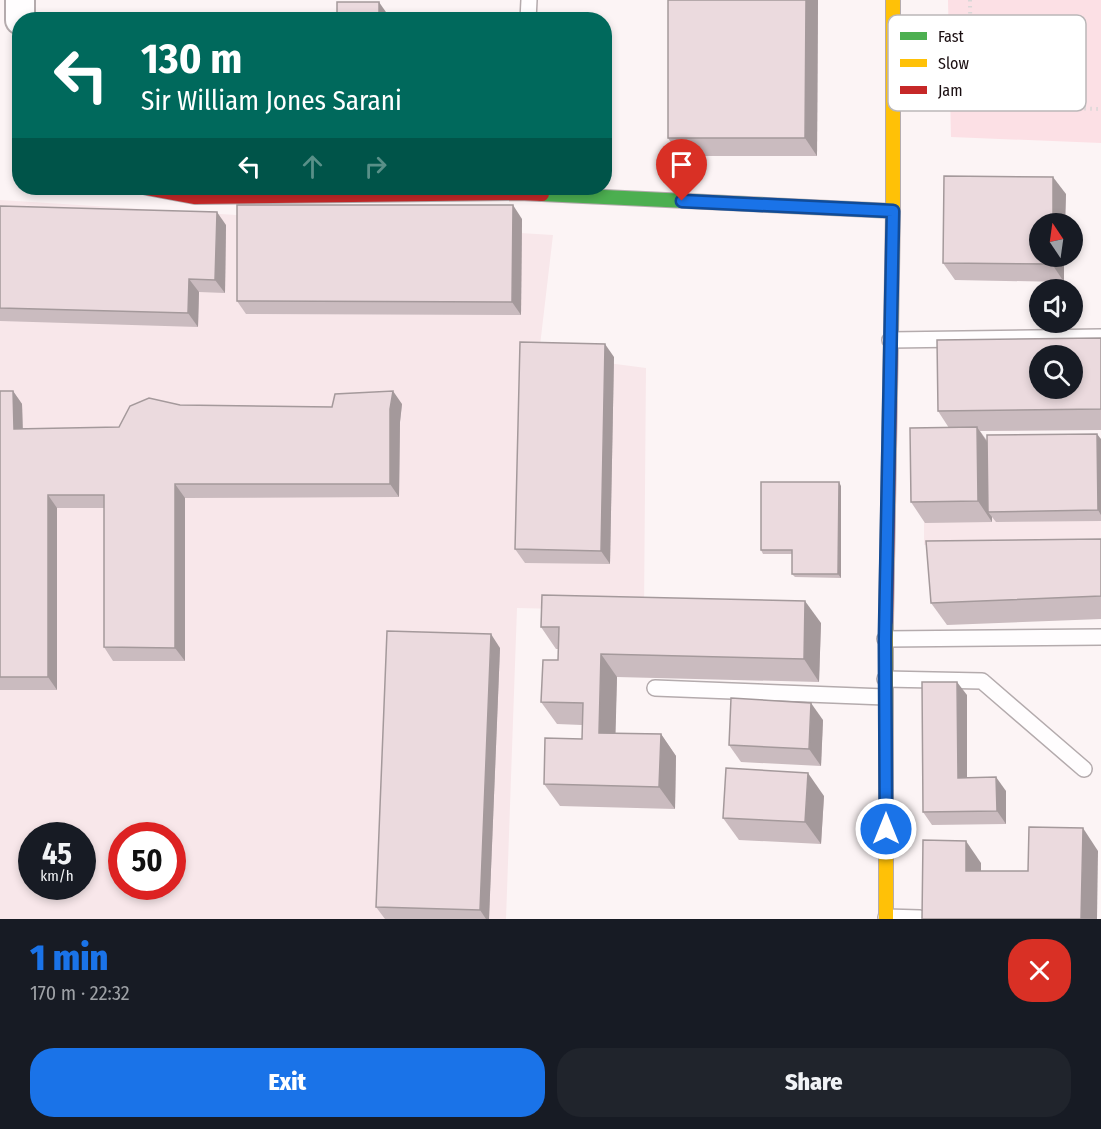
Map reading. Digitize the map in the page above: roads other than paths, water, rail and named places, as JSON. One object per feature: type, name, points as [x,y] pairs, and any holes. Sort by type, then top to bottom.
[{"type":"main road","points":[[886,918],[885,639],[893,111]]},
{"type":"main road","points":[[184,195],[195,197],[288,195]]},
{"type":"main road","points":[[608,195],[893,211]]},
{"type":"lane","points":[[890,340],[1101,337]]},
{"type":"lane","points":[[885,639],[1101,637]]},
{"type":"lane","points":[[885,679],[982,681],[1084,769]]},
{"type":"lane","points":[[654,688],[885,697]]},
{"type":"lane","points":[[886,918],[920,918]]}]
